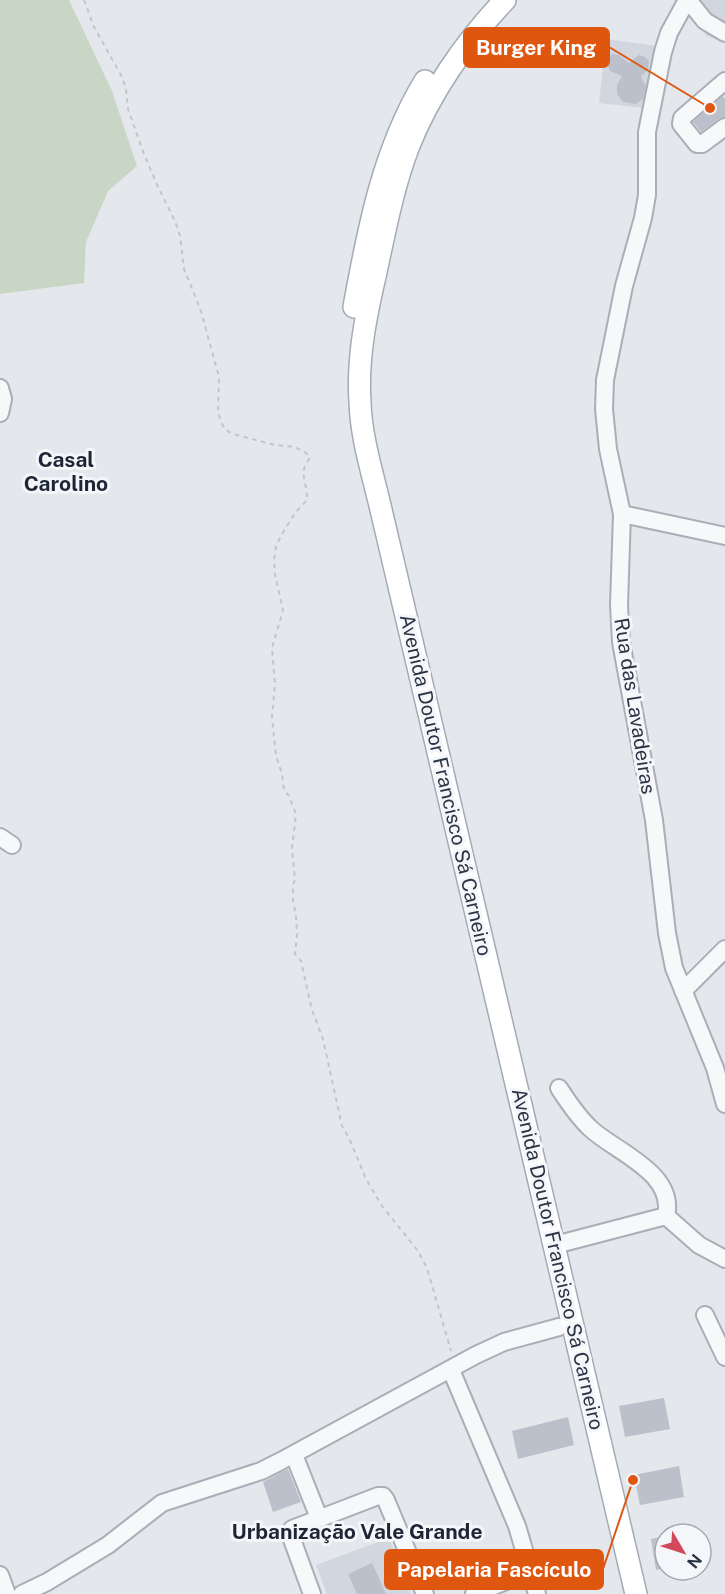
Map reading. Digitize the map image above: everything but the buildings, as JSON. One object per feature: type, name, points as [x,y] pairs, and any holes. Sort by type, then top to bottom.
[{"type":"main road","name":"Avenida Doutor Francisco Sá Carneiro","points":[[488,0],[456,38],[425,82],[410,106],[397,135],[376,200],[363,255],[345,378],[347,405],[559,1327],[623,1594]]},
{"type":"main road","name":"Avenida Doutor Francisco Sá Carneiro","points":[[505,0],[445,76],[426,108],[409,147],[395,187],[367,312],[359,373],[360,405],[382,514],[636,1594]]},
{"type":"street","points":[[687,0],[705,21],[725,33]]},
{"type":"street","name":"Rua das Lavadeiras","points":[[687,0],[669,33],[663,52],[647,132],[646,195],[643,218],[624,286],[605,380],[604,409],[608,449],[622,514],[619,605],[621,642],[654,820],[667,933],[674,968],[715,1068],[725,1104]]},
{"type":"street","points":[[725,81],[681,118],[681,124],[697,144],[702,144],[725,126]]},
{"type":"street","points":[[0,388],[3,399],[0,413]]},
{"type":"street","points":[[622,514],[725,536]]},
{"type":"street","points":[[683,991],[725,949]]},
{"type":"street","points":[[559,1088],[591,1129],[630,1155],[650,1173],[665,1194],[668,1208],[666,1216]]},
{"type":"street","points":[[555,1245],[666,1216]]},
{"type":"street","points":[[666,1216],[699,1245],[725,1258]]},
{"type":"street","points":[[705,1315],[725,1357]]},
{"type":"street","points":[[21,1594],[47,1582],[95,1554],[162,1503],[261,1471],[504,1342],[559,1327]]},
{"type":"street","points":[[453,1368],[517,1526],[537,1594]]},
{"type":"street","points":[[294,1455],[319,1518]]},
{"type":"street","points":[[312,1594],[290,1534],[295,1527],[378,1496],[383,1496],[425,1594]]},
{"type":"street","points":[[474,1594],[531,1571]]},
{"type":"street","points":[[0,1575],[7,1594]]},
{"type":"path","points":[[84,0],[94,27],[122,77],[128,109],[144,154],[180,236],[183,269],[201,311],[219,377],[218,413],[223,426],[229,432],[237,435],[275,445],[294,447],[306,453],[310,458],[304,465],[303,471],[308,493],[307,500],[295,513],[282,534],[276,546],[274,560],[283,610],[273,648],[275,684],[272,729],[284,790],[296,814],[292,848],[295,879],[293,902],[296,915],[296,954],[301,961],[312,1010],[323,1039],[342,1126],[366,1179],[382,1206],[418,1251],[427,1268],[453,1368]]},
{"type":"shaded area","points":[[702,0],[725,0],[725,43],[705,35],[699,3]]},
{"type":"shaded area","points":[[606,39],[657,46],[652,78],[643,108],[599,103]]},
{"type":"shaded area","points":[[389,1538],[411,1594],[327,1594],[316,1565]]},
{"type":"green space","points":[[0,0],[69,0],[112,91],[137,166],[108,191],[86,242],[84,283],[0,294]]},
{"type":"place","name":"Burger King","points":[[710,108]]},
{"type":"place","name":"Papelaria Fascículo","points":[[633,1480]]},
{"type":"district","name":"Casal Carolino","points":[[66,472]]},
{"type":"district","name":"Urbanização Vale Grande","points":[[357,1532]]}]
